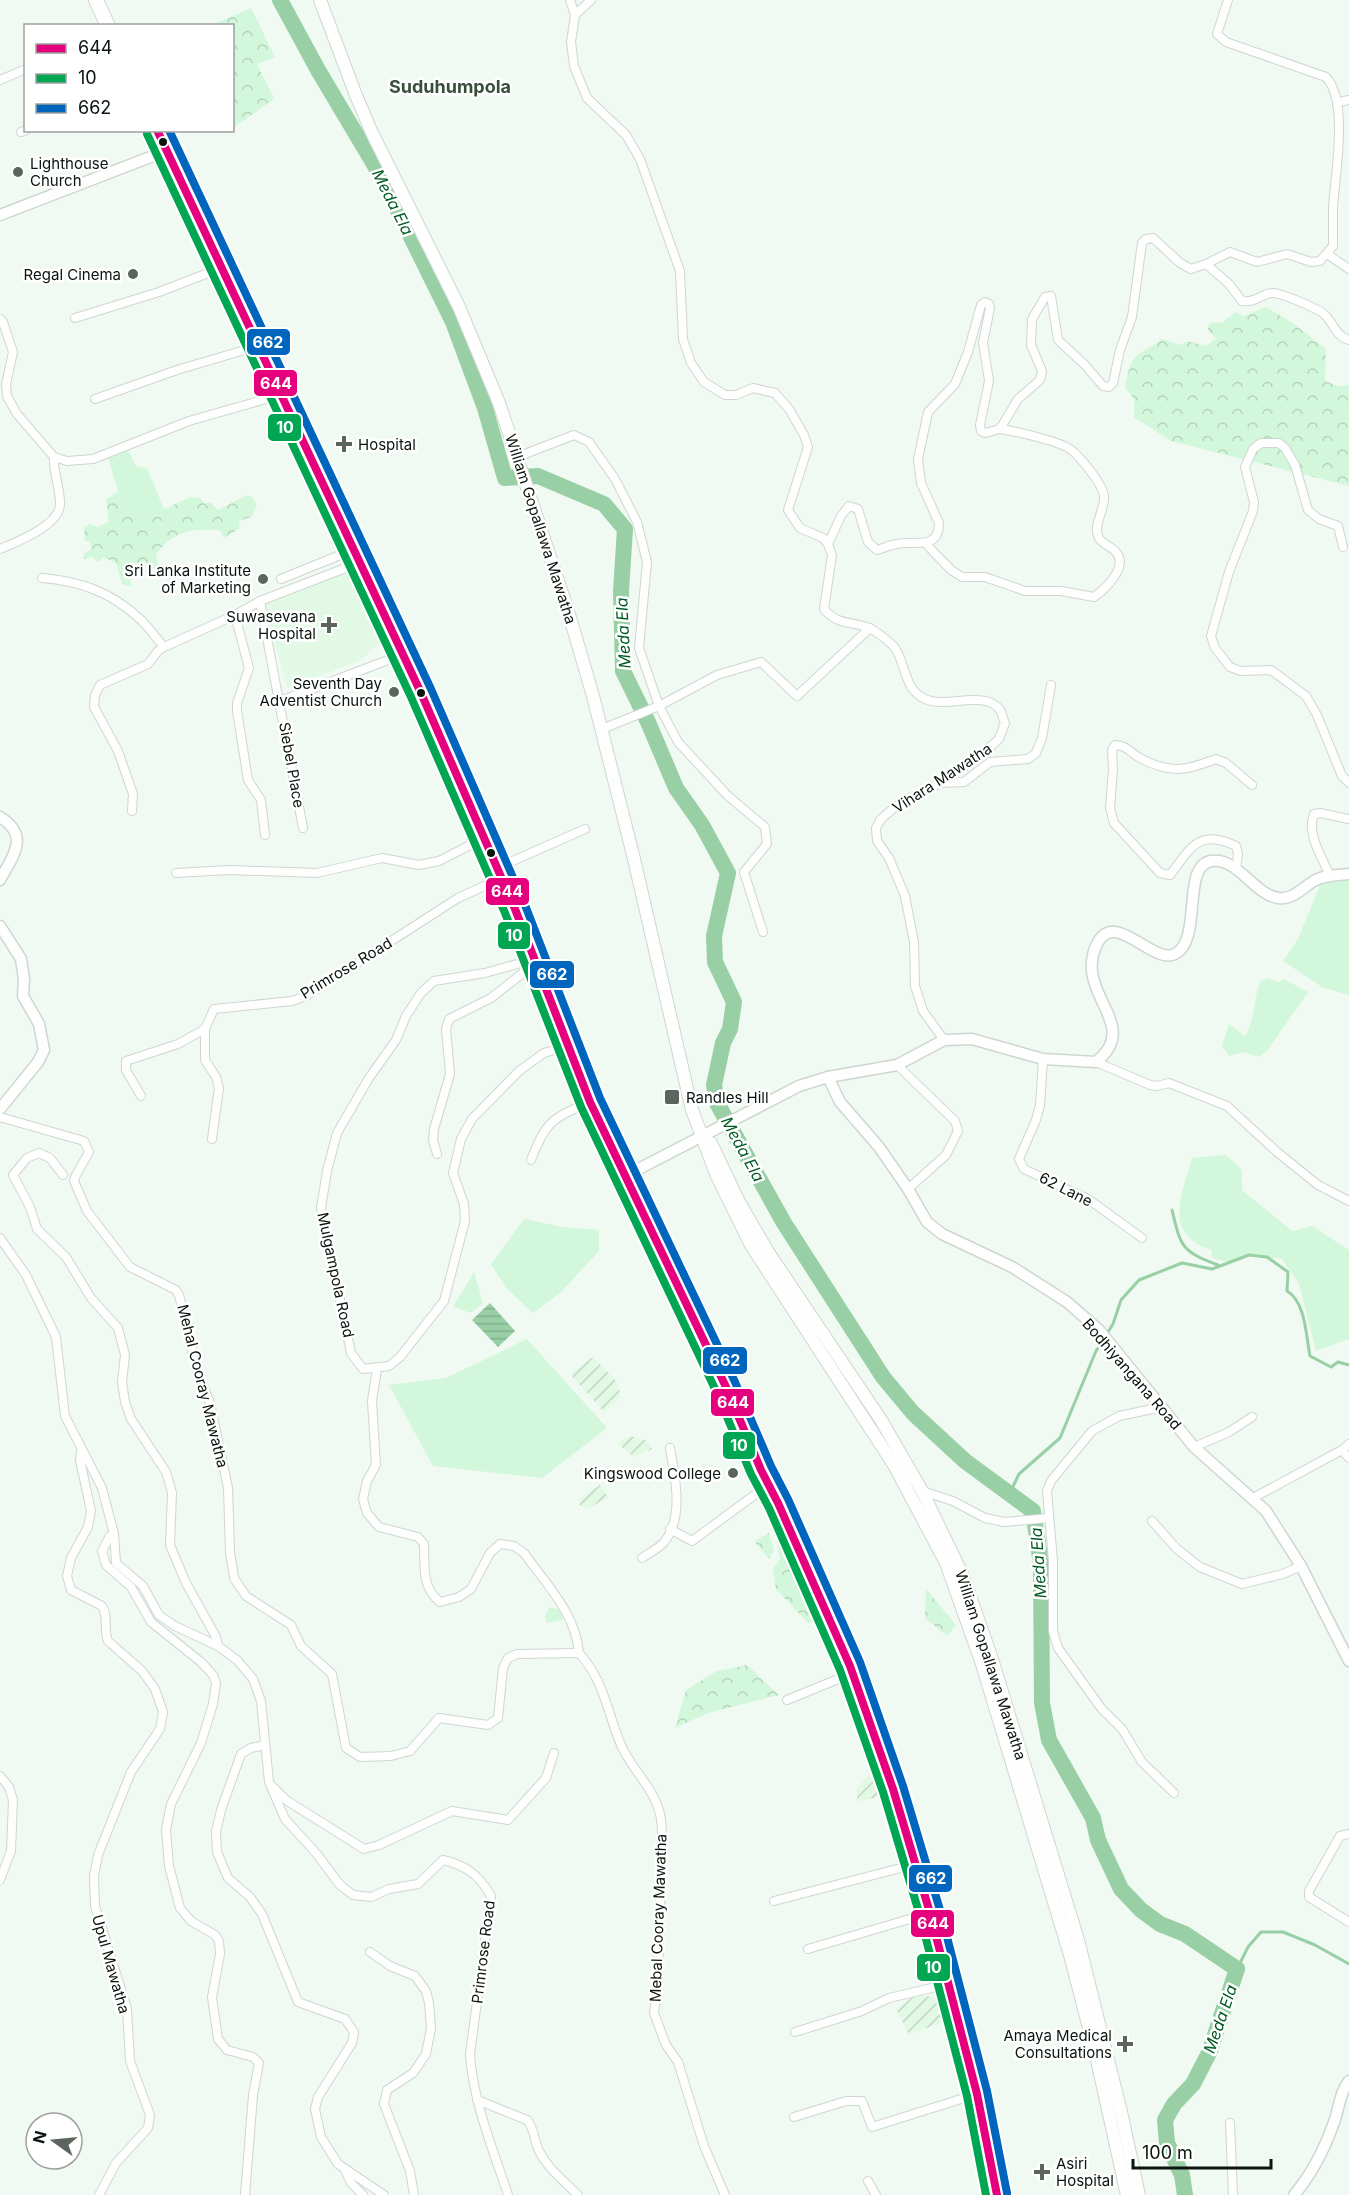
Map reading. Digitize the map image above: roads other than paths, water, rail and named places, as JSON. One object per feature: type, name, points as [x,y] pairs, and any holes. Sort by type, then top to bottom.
[{"type":"highway","points":[[96,0],[107,24]]},
{"type":"highway","points":[[157,132],[404,654],[500,873],[531,961],[590,1102],[726,1387],[853,1673],[880,1749],[930,1913],[977,2094],[997,2195]]},
{"type":"main road","name":"William Gopallawa Mawatha","points":[[320,0],[372,133],[475,342],[496,394],[581,652],[634,859],[685,1084],[725,1194],[751,1245],[882,1444],[946,1563],[982,1664],[1070,1955],[1128,2195]]},
{"type":"main road","name":"William Gopallawa Mawatha","points":[[704,1136],[768,1252],[881,1420],[922,1491],[963,1576],[991,1656],[1078,1940],[1122,2112],[1139,2195]]},
{"type":"street","points":[[570,0],[575,15],[571,42],[573,66],[586,98],[626,135],[640,159],[680,271],[683,339],[691,363],[704,382],[725,395],[736,395],[753,388],[775,393],[789,409],[804,435],[808,447],[788,510],[800,528],[823,538],[828,544],[841,516],[849,506],[858,509],[868,542],[878,550],[897,543],[925,543],[932,539],[939,530],[939,523],[921,483],[918,459],[928,411],[955,384],[969,352],[981,305],[985,302],[990,308],[983,343],[989,381],[980,425],[981,431],[985,433],[1000,429],[1019,431],[1070,449],[1099,482],[1104,496],[1097,531],[1099,538],[1118,554],[1120,559],[1117,572],[1107,587],[1094,597],[1061,591],[1026,591],[986,577],[962,577],[951,570],[925,543]]},
{"type":"street","points":[[575,15],[591,0]]},
{"type":"street","points":[[1000,429],[1018,399],[1040,380],[1042,371],[1032,345],[1032,319],[1045,297],[1052,296],[1058,340],[1085,365],[1103,386],[1109,387],[1113,383],[1119,350],[1132,317],[1142,243],[1146,239],[1153,238],[1180,263],[1191,268],[1206,264],[1230,252],[1257,262],[1287,254],[1311,262],[1320,261],[1333,246],[1334,207],[1340,156],[1339,102],[1333,84],[1326,76],[1226,42],[1217,34],[1228,0]]},
{"type":"street","points":[[0,80],[24,70]]},
{"type":"street","points":[[1339,102],[1349,100]]},
{"type":"street","points":[[0,215],[109,175],[166,151]]},
{"type":"street","points":[[1327,254],[1349,269]]},
{"type":"street","points":[[1206,264],[1228,284],[1242,301],[1254,301],[1271,293],[1281,295],[1324,314],[1340,336],[1349,340]]},
{"type":"street","points":[[75,318],[159,292],[221,268]]},
{"type":"street","points":[[0,319],[13,352],[6,384],[7,396],[17,414],[54,457],[67,461],[93,459],[189,421],[280,395]]},
{"type":"street","points":[[95,399],[177,370],[258,346]]},
{"type":"street","points":[[518,461],[574,435],[589,442],[615,479],[637,522],[647,562],[639,648],[659,706],[678,742],[728,796],[765,827],[767,844],[744,872],[763,932]]},
{"type":"street","points":[[1343,547],[1338,526],[1319,519],[1308,510],[1295,465],[1285,448],[1278,442],[1261,443],[1253,449],[1245,467],[1254,502],[1253,511],[1229,572],[1211,636],[1215,648],[1230,666],[1241,671],[1271,670],[1306,696],[1313,705],[1342,776],[1349,783]]},
{"type":"street","points":[[0,549],[27,538],[54,520],[61,505],[53,467],[54,457]]},
{"type":"street","name":"Vihara Mawatha","points":[[828,544],[832,555],[824,609],[832,618],[844,624],[870,628],[895,648],[910,686],[922,698],[938,703],[984,700],[1000,710],[1005,723],[999,739],[980,756],[940,783],[896,807],[881,819],[876,828],[877,841],[889,858],[905,896],[914,942],[915,986],[923,1011],[944,1040]]},
{"type":"street","points":[[281,579],[358,556]]},
{"type":"street","points":[[132,811],[133,794],[118,751],[94,707],[94,695],[99,685],[148,664],[164,647],[358,556]]},
{"type":"street","points":[[42,578],[68,580],[99,590],[140,619],[164,647]]},
{"type":"street","name":"Siebel Place","points":[[260,601],[303,828]]},
{"type":"street","points":[[235,615],[249,668],[237,703],[237,711],[248,780],[261,800],[265,835]]},
{"type":"street","points":[[602,729],[659,706],[717,675],[761,662],[797,696],[870,628]]},
{"type":"street","name":"Siebel Place","points":[[280,701],[404,654]]},
{"type":"street","points":[[940,783],[964,782],[990,762],[1028,759],[1036,753],[1042,738],[1051,685]]},
{"type":"street","points":[[1236,870],[1238,854],[1236,846],[1219,840],[1204,839],[1189,849],[1170,875],[1161,873],[1114,823],[1110,808],[1112,750],[1115,745],[1122,745],[1140,758],[1178,771],[1194,768],[1216,759],[1226,763],[1252,785]]},
{"type":"street","points":[[1330,876],[1311,831],[1314,814],[1320,813],[1349,819]]},
{"type":"street","points":[[0,817],[13,827],[18,838],[17,848],[0,880]]},
{"type":"street","points":[[500,873],[585,829]]},
{"type":"street","points":[[176,873],[229,870],[317,873],[382,858],[419,865],[439,861],[484,838]]},
{"type":"street","points":[[1096,1062],[1107,1054],[1112,1039],[1112,1021],[1092,974],[1092,959],[1101,937],[1108,933],[1119,932],[1156,951],[1172,955],[1177,953],[1186,941],[1189,932],[1197,876],[1204,864],[1212,861],[1226,863],[1262,891],[1276,897],[1287,898],[1303,890],[1314,880],[1349,874]]},
{"type":"street","name":"Primrose Road","points":[[141,1096],[126,1070],[126,1061],[178,1044],[206,1029],[214,1009],[292,1001],[306,996],[500,873]]},
{"type":"street","points":[[0,926],[21,959],[24,979],[23,996],[39,1024],[44,1050],[38,1062],[0,1109]]},
{"type":"street","points":[[437,1154],[433,1140],[450,1074],[446,1029],[449,1019],[492,998],[524,972],[531,961]]},
{"type":"street","name":"Mulgampola Road","points":[[377,1369],[363,1369],[351,1353],[321,1208],[337,1133],[369,1078],[396,1040],[406,1016],[421,993],[434,981],[485,973],[531,961]]},
{"type":"street","points":[[206,1029],[205,1060],[216,1077],[219,1088],[212,1139]]},
{"type":"street","points":[[625,1176],[799,1086],[828,1077],[897,1065],[944,1040],[972,1039],[1044,1059],[1096,1062],[1150,1085],[1169,1083],[1227,1106],[1277,1152],[1318,1185],[1349,1201]]},
{"type":"street","points":[[568,1046],[544,1053],[519,1071],[472,1119],[461,1139],[453,1173],[464,1203],[465,1221],[444,1301],[400,1358],[389,1366],[377,1369],[372,1401],[376,1465],[363,1499],[367,1513],[379,1527],[418,1538],[424,1544],[425,1582],[433,1597],[440,1602],[459,1597],[471,1589],[490,1553],[500,1544],[514,1546],[524,1553],[570,1617],[578,1637],[579,1653]]},
{"type":"street","name":"62 Lane","points":[[1044,1059],[1040,1105],[1019,1159],[1024,1169],[1088,1199],[1142,1238]]},
{"type":"street","points":[[897,1065],[955,1121],[958,1131],[946,1155],[908,1189]]},
{"type":"street","name":"Bodhiyangana Road","points":[[828,1077],[840,1102],[879,1147],[927,1222],[942,1234],[1012,1267],[1067,1302],[1098,1329],[1194,1447],[1266,1511],[1301,1566],[1349,1661]]},
{"type":"street","points":[[531,1160],[543,1130],[560,1115],[590,1102]]},
{"type":"street","name":"Mehal Cooray Mawatha","points":[[0,1117],[84,1141],[89,1152],[74,1181],[87,1211],[130,1266],[176,1290],[179,1295],[197,1371],[210,1403],[228,1488],[230,1552],[234,1578],[246,1596],[291,1626],[301,1646],[332,1674],[346,1748],[360,1757],[391,1756],[410,1750],[439,1718],[488,1725],[498,1719],[503,1668],[508,1658],[517,1654],[579,1653]]},
{"type":"street","points":[[63,1175],[50,1158],[39,1153],[27,1158],[13,1175],[30,1207],[37,1228],[66,1257],[91,1298],[118,1328],[125,1355],[122,1383],[125,1402],[131,1419],[166,1472],[172,1493],[170,1545],[186,1583],[216,1637],[218,1646]]},
{"type":"street","name":"Primrose Road","points":[[0,1238],[26,1275],[56,1337],[65,1416],[102,1488],[114,1534],[116,1563],[143,1586],[159,1616],[218,1646],[237,1660],[253,1679],[261,1701],[269,1782],[285,1819],[316,1853],[339,1885],[352,1895],[371,1897],[389,1889],[418,1884],[443,1860],[460,1864],[484,1883],[491,1896],[470,2054],[471,2079],[508,2195]]},
{"type":"street","points":[[1162,1407],[1119,1416],[1092,1431],[1051,1481],[1047,1491],[1046,1519],[1054,1598],[1053,1631],[1058,1648],[1101,1708],[1122,1730],[1142,1762],[1174,1793]]},
{"type":"street","points":[[1194,1447],[1229,1432],[1252,1417]]},
{"type":"street","points":[[1253,1498],[1349,1444]]},
{"type":"street","points":[[642,1558],[664,1542],[676,1511],[677,1490],[670,1448]]},
{"type":"street","points":[[1342,1450],[1349,1458]]},
{"type":"street","name":"Upul Mawatha","points":[[81,1451],[80,1460],[91,1511],[88,1527],[71,1558],[67,1576],[71,1590],[102,1606],[105,1611],[105,1634],[108,1641],[142,1671],[155,1689],[163,1712],[160,1729],[131,1772],[98,1855],[94,1876],[95,1906],[127,2009],[130,2061],[150,2115],[148,2128],[116,2163],[99,2195]]},
{"type":"street","points":[[670,1529],[692,1541],[768,1485]]},
{"type":"street","points":[[922,1491],[953,1501],[985,1518],[1004,1522],[1046,1519]]},
{"type":"street","points":[[1152,1521],[1177,1549],[1200,1567],[1242,1584],[1283,1574],[1301,1566]]},
{"type":"street","points":[[114,1534],[110,1536],[102,1551],[106,1565],[131,1587],[151,1622],[201,1662],[213,1675],[216,1683],[213,1704],[201,1743],[171,1804],[166,1829],[169,1866],[180,1908],[191,1921],[215,1935],[219,1941],[220,1954],[212,1997],[218,2039],[227,2050],[253,2057],[259,2063],[252,2095],[245,2195]]},
{"type":"street","name":"Mebal Cooray Mawatha","points":[[579,1653],[588,1662],[605,1695],[622,1746],[653,1794],[661,1815],[658,1981],[654,2013],[666,2045],[678,2062],[704,2146],[724,2195]]},
{"type":"street","points":[[787,1700],[853,1673]]},
{"type":"street","points":[[265,1745],[251,1748],[241,1754],[221,1810],[216,1832],[217,1852],[228,1878],[250,1897],[262,1914],[298,2002],[345,2019],[354,2032],[352,2043],[318,2097],[315,2109],[321,2137],[338,2164],[384,2195]]},
{"type":"street","points":[[269,1782],[286,1800],[364,1849],[380,1845],[452,1811],[508,1820],[546,1778],[554,1753]]},
{"type":"street","points":[[0,1776],[9,1787],[13,1800],[10,1851],[0,1880]]},
{"type":"street","points":[[1349,1834],[1340,1836],[1310,1891],[1309,1898],[1349,1922]]},
{"type":"street","points":[[774,1901],[915,1864]]},
{"type":"street","points":[[808,1949],[930,1913]]},
{"type":"street","points":[[370,1952],[390,1966],[415,1976],[426,1991],[429,2003],[431,2028],[426,2054],[413,2073],[387,2090],[384,2104],[410,2172],[414,2195]]},
{"type":"street","points":[[795,2032],[862,2011],[889,1998],[949,1984]]},
{"type":"street","points":[[1294,2195],[1308,2179],[1334,2124],[1344,2089],[1349,2081]]},
{"type":"street","points":[[794,2117],[846,2101],[862,2100],[873,2127],[977,2094]]},
{"type":"street","points":[[477,2100],[527,2120],[532,2126],[538,2150],[550,2168],[578,2195]]},
{"type":"street","points":[[1230,2123],[1233,2195]]},
{"type":"street","points":[[345,2169],[351,2183],[363,2195]]},
{"type":"street","points":[[868,2181],[876,2195]]},
{"type":"waterway","name":"Meda Ela","points":[[280,0],[318,70],[381,176],[453,322],[485,408],[505,478],[538,476],[604,504],[625,529],[621,591],[623,671],[676,788],[702,825],[728,873],[714,936],[715,962],[734,1002],[730,1029],[723,1043],[714,1085],[717,1103],[784,1223],[883,1377],[913,1413],[965,1461],[1033,1511],[1041,1564],[1042,1703],[1049,1740],[1093,1818],[1098,1840],[1121,1889],[1141,1910],[1160,1924],[1185,1934],[1237,1969],[1209,2053],[1193,2084],[1174,2104],[1165,2120],[1167,2143],[1182,2175],[1185,2195]]},
{"type":"waterway","points":[[1172,1210],[1184,1246],[1196,1256],[1218,1265]]},
{"type":"waterway","points":[[1106,1335],[1113,1324],[1121,1300],[1139,1280],[1182,1263],[1212,1269],[1249,1255],[1267,1257],[1288,1272],[1287,1291],[1302,1311],[1310,1356],[1331,1367],[1338,1362],[1349,1365]]},
{"type":"waterway","points":[[1010,1493],[1019,1474],[1060,1438],[1096,1351],[1103,1341]]},
{"type":"waterway","points":[[1237,1969],[1248,1947],[1261,1932],[1283,1932],[1315,1945],[1349,1964]]},
{"type":"place","name":"Lighthouse Church","points":[[18,172]]},
{"type":"place","name":"Regal Cinema","points":[[133,274]]},
{"type":"place","name":"Hospital","points":[[344,444]]},
{"type":"place","name":"Sri Lanka Institute of Marketing","points":[[263,579]]},
{"type":"place","name":"Suwasevana Hospital","points":[[329,625]]},
{"type":"place","name":"Seventh Day Adventist Church","points":[[394,692]]},
{"type":"place","name":"Randles Hill","points":[[672,1097]]},
{"type":"place","name":"Kingswood College","points":[[733,1473]]},
{"type":"place","name":"Amaya Medical Consultations","points":[[1125,2044]]},
{"type":"place","name":"Asiri Hospital","points":[[1042,2172]]},
{"type":"district","name":"Suduhumpola","points":[[450,86]]}]
